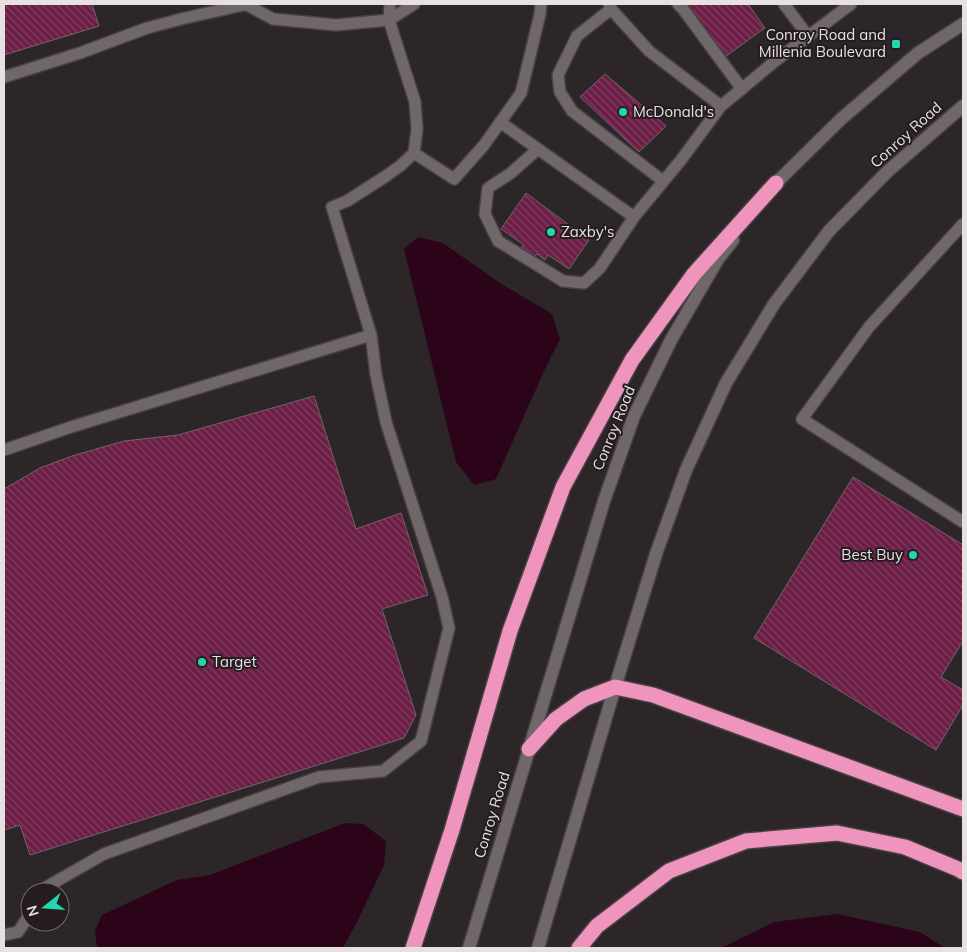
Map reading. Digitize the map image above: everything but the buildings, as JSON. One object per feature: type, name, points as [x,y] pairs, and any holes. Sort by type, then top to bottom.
[{"type":"highway","points":[[413,948],[452,830],[510,632],[563,487],[632,360],[694,274],[776,183]]},
{"type":"highway","points":[[529,749],[556,719],[584,700],[615,687],[653,695],[963,809]]},
{"type":"highway","points":[[579,948],[597,926],[669,871],[746,841],[837,833],[905,847],[958,868],[963,872]]},
{"type":"main road","name":"Conroy Road","points":[[469,948],[604,500],[634,416],[671,340],[718,259],[776,183],[842,119],[918,53],[963,24]]},
{"type":"main road","name":"Conroy Road","points":[[538,948],[656,554],[686,470],[726,382],[774,304],[829,231],[888,171],[963,106]]},
{"type":"lane","points":[[4,77],[80,53],[147,28],[247,4],[273,19],[336,26],[389,20],[414,4]]},
{"type":"lane","points":[[55,882],[104,854],[319,777],[383,771],[420,740],[449,628],[442,597],[386,422],[376,375],[371,335],[332,207],[347,201],[378,181],[400,166],[414,153],[417,129],[415,102],[389,20],[390,4]]},
{"type":"lane","points":[[414,153],[454,180],[484,145],[521,93],[541,4]]},
{"type":"lane","points":[[678,4],[742,89]]},
{"type":"lane","points":[[784,4],[808,36]]},
{"type":"lane","points":[[538,149],[511,173],[488,188],[485,214],[498,241],[563,281],[584,283],[600,268],[634,217],[681,160],[721,106],[774,62],[851,4]]},
{"type":"lane","points":[[663,181],[572,110],[560,92],[558,75],[577,36],[610,6],[649,51],[721,106]]},
{"type":"lane","points":[[500,122],[634,217]]},
{"type":"lane","points":[[963,224],[869,327],[802,419],[963,522]]},
{"type":"lane","points":[[4,450],[62,430],[371,335]]},
{"type":"lane","points":[[4,935],[18,932],[20,929]]},
{"type":"shaded area","points":[[418,237],[443,243],[500,283],[552,314],[560,339],[496,479],[474,485],[456,462],[404,249]]},
{"type":"shaded area","points":[[345,823],[363,824],[386,841],[384,865],[343,948],[97,948],[95,931],[102,915],[177,880],[210,875]]},
{"type":"shaded area","points":[[837,914],[920,932],[945,948],[721,948],[774,922]]},
{"type":"place","name":"Conroy Road and Millenia Boulevard","points":[[896,44]]},
{"type":"place","name":"McDonald's","points":[[623,112]]},
{"type":"place","name":"Zaxby's","points":[[551,232]]},
{"type":"place","name":"Best Buy","points":[[913,555]]},
{"type":"place","name":"Target","points":[[202,662]]}]
